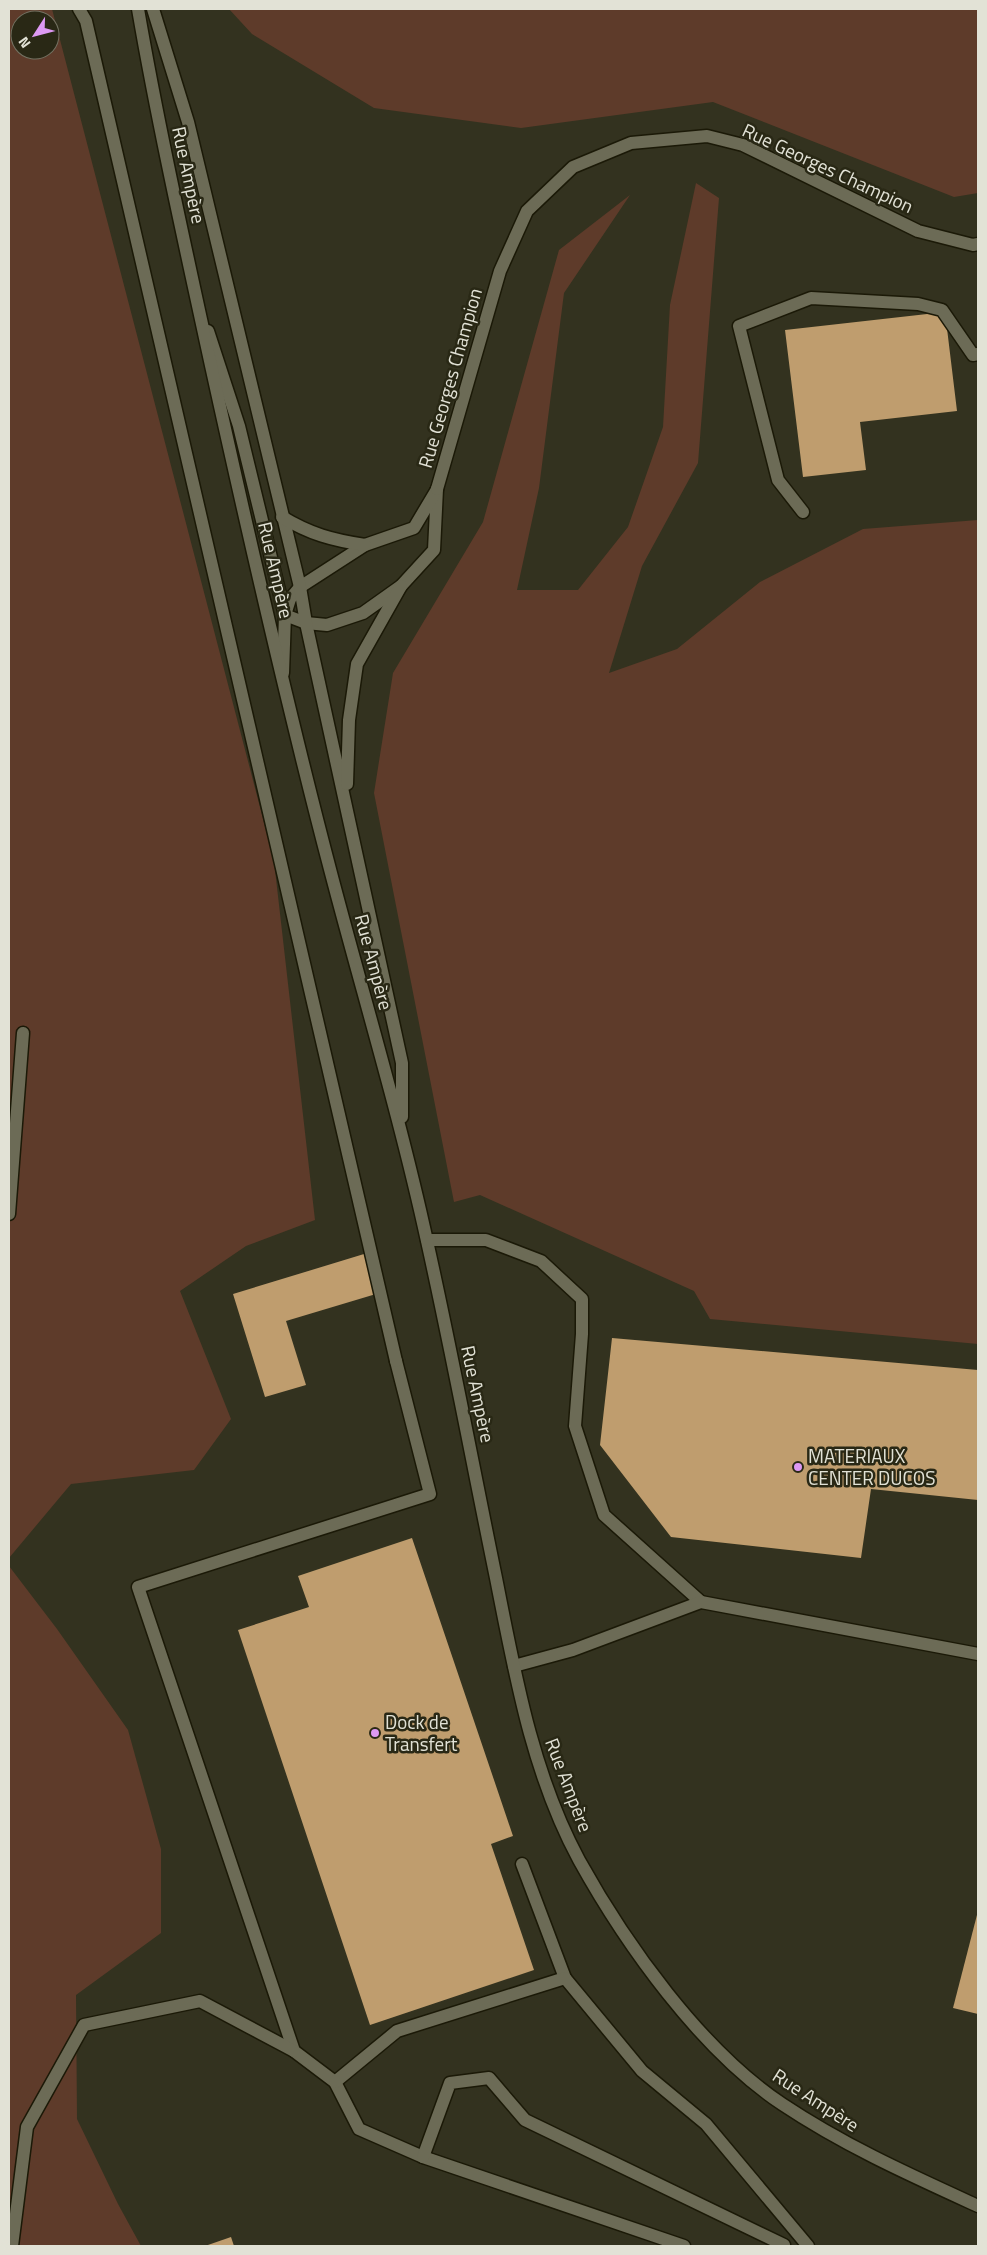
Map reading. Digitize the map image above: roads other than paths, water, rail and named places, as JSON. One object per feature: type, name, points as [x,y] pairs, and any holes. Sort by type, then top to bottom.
[{"type":"main road","points":[[79,9],[86,21],[396,1361],[430,1494],[138,1587],[294,2051]]},
{"type":"main road","name":"Rue Ampère","points":[[138,9],[158,124],[255,566],[330,870],[401,1134],[427,1240],[514,1666],[536,1760],[578,1857],[630,1942],[688,2018],[733,2064],[778,2101],[877,2161],[978,2206]]},
{"type":"main road","name":"Rue Ampère","points":[[153,9],[188,122],[300,587],[306,623],[402,1063],[401,1134]]},
{"type":"main road","name":"Rue Georges Champion","points":[[285,615],[306,623],[327,625],[363,613],[401,586],[434,550],[437,489],[500,271],[527,211],[573,167],[631,143],[707,136],[744,146],[778,161],[838,193],[918,231],[973,245],[978,244]]},
{"type":"main road","name":"Rue Georges Champion","points":[[194,285],[239,426],[285,615],[283,683]]},
{"type":"main road","points":[[803,512],[778,480],[740,326],[811,298],[918,304],[942,310],[973,355],[978,354]]},
{"type":"main road","name":"Rue Georges Champion","points":[[285,615],[290,599],[300,587],[365,545],[414,528],[437,489]]},
{"type":"main road","points":[[282,517],[305,531],[333,540],[365,545]]},
{"type":"main road","points":[[347,807],[349,720],[357,664],[401,586]]},
{"type":"main road","points":[[9,1214],[23,1033]]},
{"type":"main road","points":[[427,1240],[486,1240],[541,1261],[582,1299],[582,1334],[574,1426],[604,1515],[701,1602]]},
{"type":"main road","points":[[514,1666],[573,1650],[701,1602],[978,1654]]},
{"type":"main road","points":[[522,1864],[565,1978],[642,2071],[706,2124],[808,2246]]},
{"type":"main road","points":[[334,2082],[397,2031],[565,1978]]},
{"type":"main road","points":[[12,2246],[27,2127],[84,2026],[200,2001],[294,2051],[334,2082],[359,2129],[423,2157],[684,2246]]},
{"type":"main road","points":[[423,2157],[450,2083],[489,2078],[525,2120],[784,2246]]},
{"type":"place","name":"MATERIAUX CENTER DUCOS","points":[[798,1467]]},
{"type":"place","name":"Dock de Transfert","points":[[375,1733]]}]
